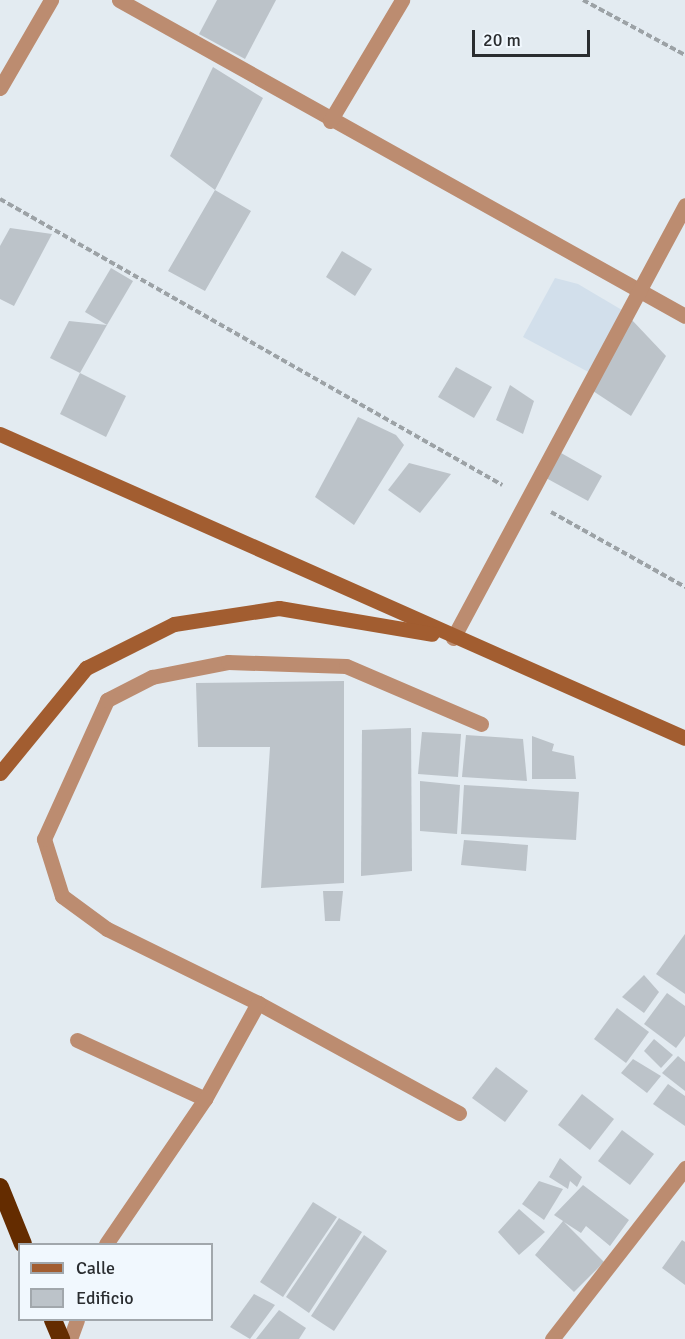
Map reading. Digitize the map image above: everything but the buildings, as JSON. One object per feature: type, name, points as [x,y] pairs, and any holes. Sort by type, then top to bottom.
[{"type":"highway","points":[[0,1188],[26,1242]]},
{"type":"highway","points":[[53,1321],[61,1339]]},
{"type":"street","points":[[0,88],[51,0]]},
{"type":"street","points":[[119,0],[330,121],[685,316]]},
{"type":"street","points":[[330,121],[402,0]]},
{"type":"street","points":[[453,638],[685,205]]},
{"type":"street","points":[[0,434],[453,638],[685,738]]},
{"type":"street","points":[[0,773],[86,668],[174,624],[279,608],[453,638]]},
{"type":"street","points":[[459,1113],[258,1003],[107,929],[62,896],[44,839],[108,700],[152,677],[228,662],[346,666],[481,724]]},
{"type":"street","points":[[107,1243],[205,1099],[258,1003]]},
{"type":"street","points":[[77,1040],[205,1099]]},
{"type":"street","points":[[552,1339],[685,1168]]},
{"type":"street","points":[[70,1339],[77,1321]]},
{"type":"path","points":[[583,0],[685,55]]},
{"type":"path","points":[[0,199],[527,500],[685,587]]},
{"type":"shaded area","points":[[555,278],[578,284],[627,313],[594,375],[523,337]]}]
